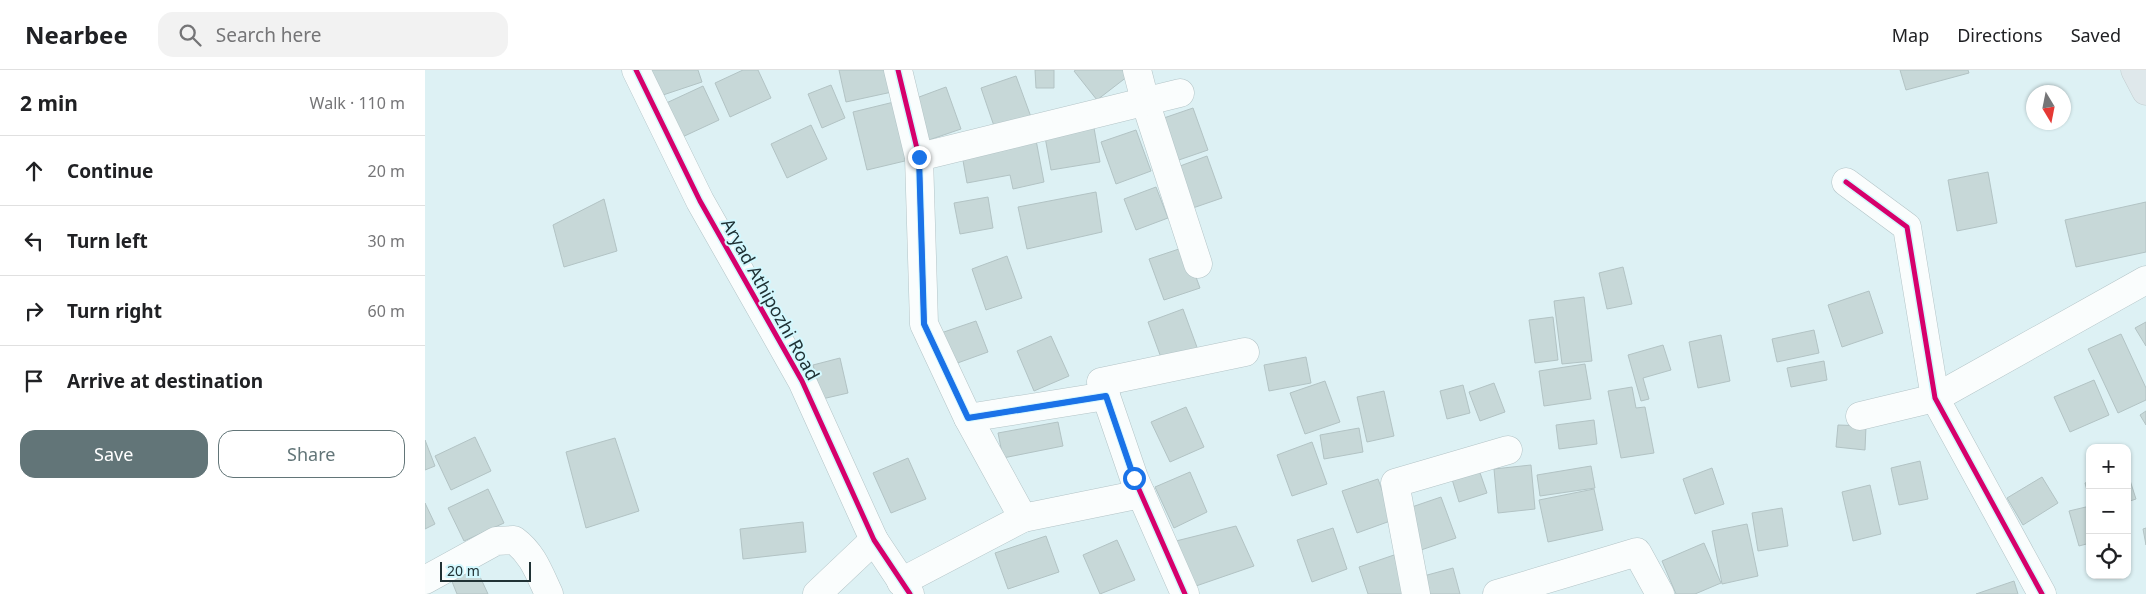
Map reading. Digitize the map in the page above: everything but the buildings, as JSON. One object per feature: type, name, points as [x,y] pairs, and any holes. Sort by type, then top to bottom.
[{"type":"main road","points":[[2135,70],[2146,91]]},
{"type":"street","name":"Aryad Athipozhi Road","points":[[635,70],[701,201],[802,381],[874,540],[906,588]]},
{"type":"street","points":[[898,70],[919,157],[924,324],[968,418],[1023,518]]},
{"type":"street","points":[[1137,70],[1145,101],[1198,264]]},
{"type":"street","points":[[919,157],[1180,92]]},
{"type":"street","points":[[1846,182],[1907,227],[1935,398],[2042,594]]},
{"type":"street","points":[[1860,416],[1935,398],[2146,280]]},
{"type":"street","points":[[1185,594],[1141,494],[1101,382],[1245,352]]},
{"type":"street","points":[[968,418],[1106,396]]},
{"type":"street","points":[[1416,594],[1395,483],[1508,450]]},
{"type":"street","points":[[906,588],[1023,518],[1141,494]]},
{"type":"street","points":[[425,580],[496,541],[514,540],[526,549],[549,594]]},
{"type":"street","points":[[817,594],[874,540]]},
{"type":"street","points":[[1497,594],[1637,552],[1660,594]]},
{"type":"cycle path","points":[[636,70],[700,201],[802,381],[874,540],[910,594]]},
{"type":"cycle path","points":[[898,70],[919,157],[924,324],[968,418],[1106,396],[1134,478],[1185,594]]},
{"type":"cycle path","points":[[1846,182],[1907,227],[1935,398],[2042,594]]},
{"type":"route","points":[[919,157],[924,324],[968,418],[1106,396],[1134,478]]}]
